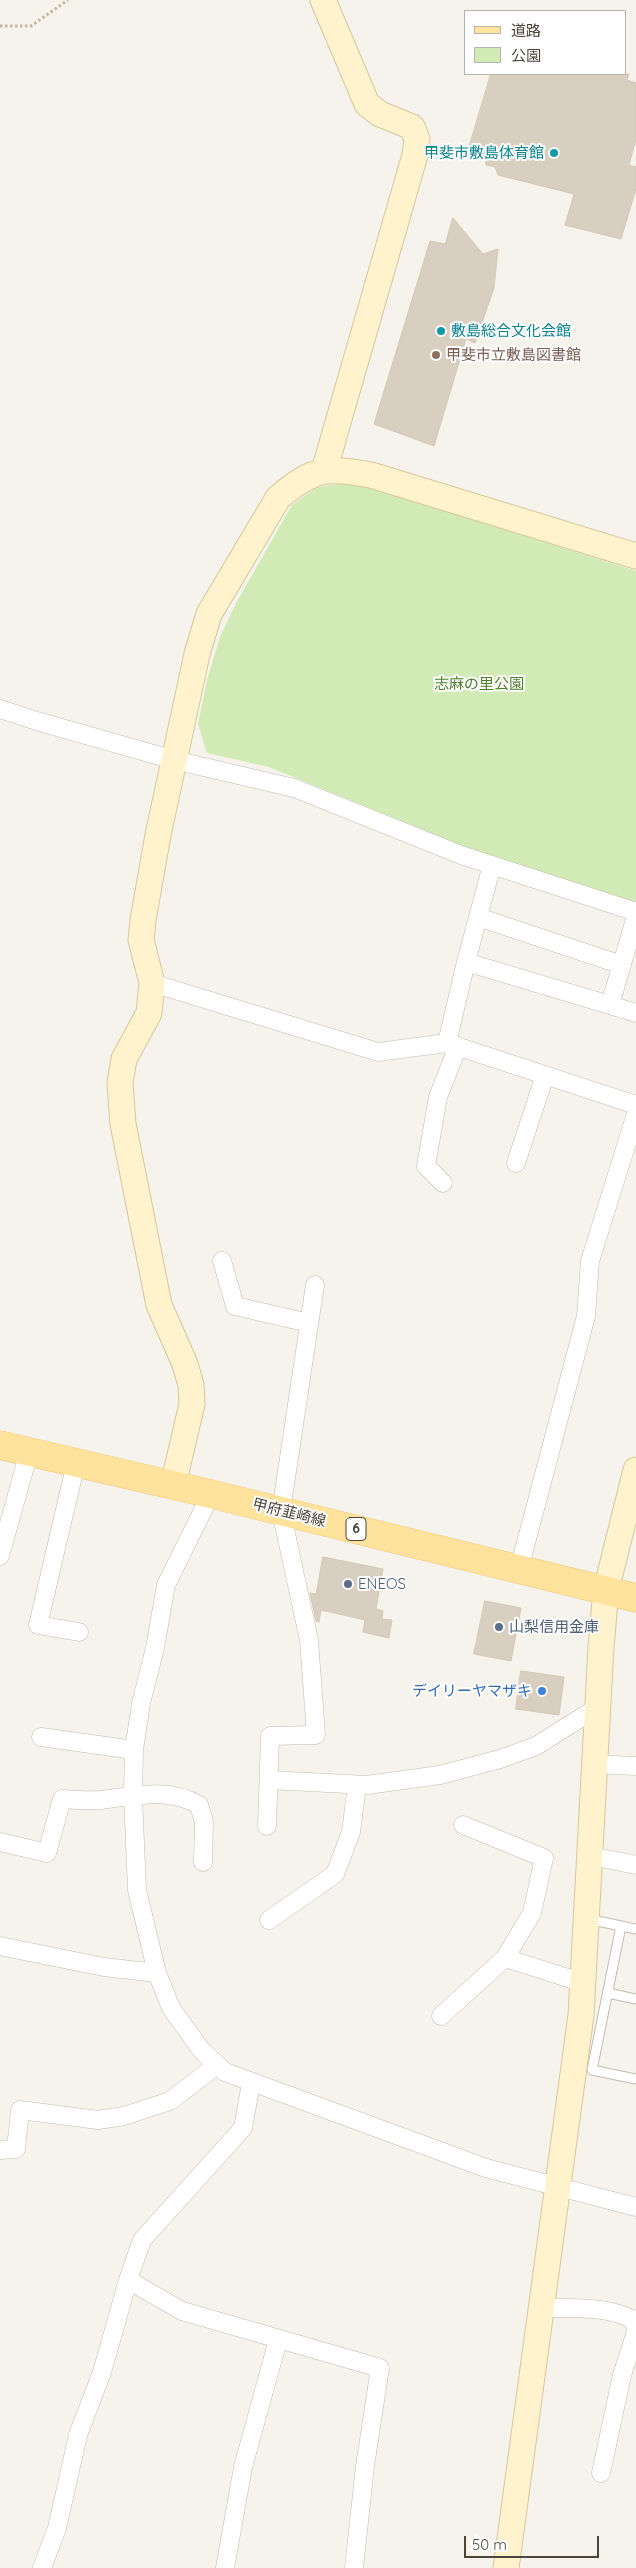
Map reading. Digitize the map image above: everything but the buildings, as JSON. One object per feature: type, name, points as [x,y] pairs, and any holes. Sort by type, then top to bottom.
[{"type":"main road","name":"甲府韮崎線","points":[[0,1445],[211,1494],[636,1598]]},
{"type":"street","points":[[323,0],[367,104],[380,114],[412,127],[417,139],[415,155],[324,471]]},
{"type":"street","points":[[173,1485],[192,1404],[191,1386],[185,1364],[159,1305],[123,1124],[120,1083],[124,1060],[149,1013],[152,983],[141,940],[143,920],[174,760],[197,654],[209,614],[278,498],[295,483],[316,472],[343,470],[371,475],[636,556]]},
{"type":"street","points":[[0,709],[174,760],[294,788],[461,855],[636,914],[610,1005]]},
{"type":"street","points":[[444,1183],[426,1166],[438,1097],[452,1044],[466,962],[492,865]]},
{"type":"street","points":[[478,917],[622,965]]},
{"type":"street","points":[[466,962],[636,1013]]},
{"type":"street","points":[[152,983],[378,1052],[452,1044],[636,1105]]},
{"type":"street","points":[[516,1163],[545,1075]]},
{"type":"street","points":[[519,1569],[586,1316],[590,1261],[636,1114]]},
{"type":"street","points":[[222,1261],[235,1306],[309,1323]]},
{"type":"street","points":[[267,1826],[270,1736],[316,1735],[309,1640],[281,1511],[315,1284]]},
{"type":"street","points":[[0,1556],[29,1452]]},
{"type":"street","points":[[76,1463],[38,1625],[79,1632]]},
{"type":"street","points":[[506,2568],[560,2186],[584,1982],[606,1590],[636,1470]]},
{"type":"street","points":[[211,1494],[166,1585],[155,1648],[141,1702],[134,1750],[133,1796],[138,1890],[157,1973],[171,2008],[202,2051],[225,2072],[486,2168],[636,2207]]},
{"type":"street","points":[[268,1780],[357,1785],[440,1775],[500,1759],[536,1746],[598,1707]]},
{"type":"street","points":[[40,1737],[134,1750]]},
{"type":"street","points":[[595,1764],[636,1766]]},
{"type":"street","points":[[269,1920],[335,1874],[351,1832],[357,1785]]},
{"type":"street","points":[[0,1842],[47,1853],[62,1799],[98,1800],[163,1793],[188,1798],[199,1805],[204,1822],[203,1862]]},
{"type":"street","points":[[441,2016],[505,1958],[532,1913],[544,1858],[463,1825]]},
{"type":"street","points":[[591,1856],[636,1866]]},
{"type":"street","points":[[0,1946],[104,1967],[157,1973]]},
{"type":"street","points":[[505,1958],[584,1982]]},
{"type":"street","points":[[0,2150],[16,2149],[20,2110],[98,2120],[124,2116],[170,2101],[217,2065]]},
{"type":"street","points":[[42,2568],[57,2528],[78,2435],[102,2372],[128,2280],[142,2240],[243,2128],[251,2083]]},
{"type":"street","points":[[128,2280],[182,2311],[380,2368],[354,2568]]},
{"type":"street","points":[[543,2308],[574,2308],[624,2314],[632,2319],[636,2327]]},
{"type":"street","points":[[602,2473],[622,2375],[636,2332]]},
{"type":"street","points":[[224,2568],[243,2467],[278,2340]]},
{"type":"lane","points":[[588,1918],[636,1929]]},
{"type":"lane","points":[[621,1926],[592,2070],[636,2079]]},
{"type":"lane","points":[[608,1993],[636,1999]]},
{"type":"path","points":[[0,26],[31,26],[68,0]]},
{"type":"green space","name":"志麻の里公園","points":[[348,483],[376,489],[636,571],[636,904],[475,851],[269,767],[207,753],[198,724],[207,680],[220,637],[236,603],[292,505],[317,487]]},
{"type":"place","name":"甲斐市敷島体育館","points":[[554,153]]},
{"type":"place","name":"敷島総合文化会館","points":[[441,331]]},
{"type":"place","name":"甲斐市立敷島図書館","points":[[436,355]]},
{"type":"place","name":"ENEOS","points":[[348,1584]]},
{"type":"place","name":"山梨信用金庫","points":[[499,1627]]},
{"type":"place","name":"デイリーヤマザキ","points":[[542,1691]]}]
